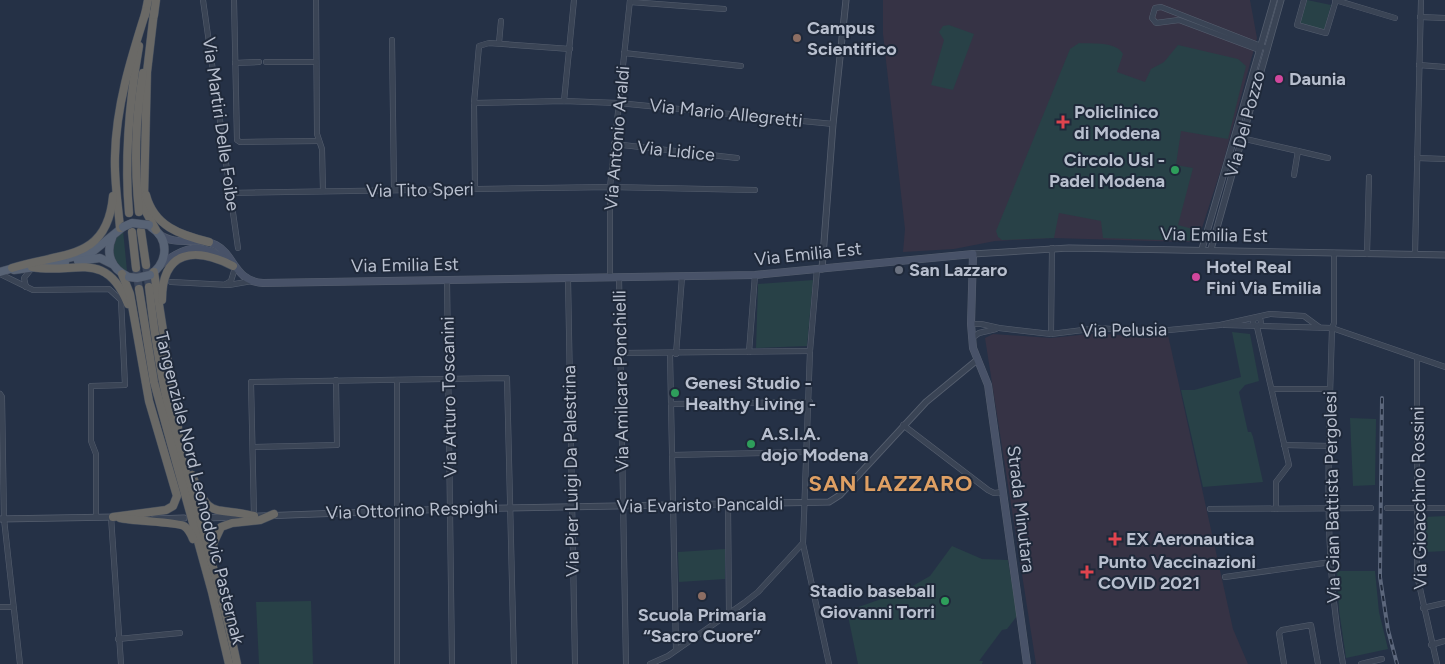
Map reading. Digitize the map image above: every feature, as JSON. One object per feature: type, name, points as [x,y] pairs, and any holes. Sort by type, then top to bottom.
[{"type":"highway","points":[[148,0],[150,11],[144,185],[145,210],[158,232]]},
{"type":"highway","points":[[12,268],[36,260],[79,251],[95,242],[110,220],[115,177],[116,135],[122,96],[150,11],[156,0]]},
{"type":"highway","points":[[139,212],[135,175],[136,130],[150,11]]},
{"type":"highway","points":[[129,213],[126,175],[129,108],[150,11]]},
{"type":"highway","points":[[115,177],[122,228]]},
{"type":"highway","points":[[144,185],[150,206],[162,222],[178,233],[209,242]]},
{"type":"highway","points":[[141,231],[146,265]]},
{"type":"highway","points":[[132,232],[136,268]]},
{"type":"highway","points":[[169,366],[162,301],[162,288],[167,272],[178,260],[187,255],[198,253],[210,256],[234,267]]},
{"type":"highway","points":[[32,267],[47,270],[81,266],[99,270],[113,278],[119,286],[133,318]]},
{"type":"highway","points":[[152,274],[178,417],[180,448],[200,497],[207,506],[216,510],[254,516]]},
{"type":"highway","points":[[112,517],[166,510],[173,506],[177,496],[145,380],[125,275]]},
{"type":"highway","name":"Tangenziale Nord Leonodovic Pasternak","points":[[149,287],[163,380],[180,448],[224,601],[237,664]]},
{"type":"highway","name":"Tangenziale Nord Leonodovic Pasternak","points":[[139,289],[154,382],[212,592],[229,664]]},
{"type":"highway","points":[[145,380],[155,413],[172,452]]},
{"type":"highway","points":[[224,601],[213,544],[216,532],[224,525],[260,520],[274,514]]},
{"type":"highway","points":[[112,517],[147,523],[175,522],[184,526],[190,533],[212,592]]},
{"type":"main road","points":[[0,273],[12,268],[91,253],[122,228],[139,223],[149,225],[174,242],[209,242],[222,250],[234,267]]},
{"type":"main road","points":[[158,232],[165,248],[160,265]]},
{"type":"main road","points":[[112,264],[109,249],[113,237]]},
{"type":"main road","points":[[0,273],[100,258],[112,264],[125,275],[137,278],[152,274],[160,265],[182,250],[197,248],[213,251],[252,281]]},
{"type":"main road","name":"Via Emilia Est","points":[[252,281],[262,283],[755,274],[973,254]]},
{"type":"main road","name":"Strada Minutara","points":[[973,254],[972,338],[977,360],[988,385],[1027,664]]},
{"type":"street","name":"Via Martiri Delle Foibe","points":[[203,0],[238,248]]},
{"type":"street","points":[[234,0],[237,140],[240,142],[319,141]]},
{"type":"street","points":[[316,0],[316,62],[323,191]]},
{"type":"street","points":[[564,101],[574,0]]},
{"type":"street","points":[[828,664],[803,543],[810,402],[810,351],[846,0]]},
{"type":"street","name":"Via Del Pozzo","points":[[1211,249],[1274,0]]},
{"type":"street","name":"Via Del Pozzo","points":[[1262,49],[1281,0]]},
{"type":"street","points":[[1304,0],[1296,25],[1326,33],[1335,0],[1395,18]]},
{"type":"street","points":[[1415,254],[1421,0]]},
{"type":"street","points":[[630,1],[724,9]]},
{"type":"street","name":"Via Antonio Araldi","points":[[610,277],[610,187],[630,1]]},
{"type":"street","points":[[1161,6],[1262,49],[1178,20],[1156,23],[1152,18],[1152,12],[1155,8],[1161,6]]},
{"type":"street","points":[[1420,17],[1445,18]]},
{"type":"street","points":[[499,43],[501,21]]},
{"type":"street","points":[[392,40],[394,190]]},
{"type":"street","points":[[475,190],[474,102],[479,46],[484,43],[499,43],[570,49]]},
{"type":"street","points":[[624,53],[741,66]]},
{"type":"street","points":[[235,63],[259,62]]},
{"type":"street","points":[[266,62],[316,62]]},
{"type":"street","points":[[1419,65],[1445,67]]},
{"type":"street","name":"Via Mario Allegretti","points":[[474,102],[564,101],[618,103],[833,124]]},
{"type":"street","points":[[1238,138],[1328,158]]},
{"type":"street","name":"Via Del Pozzo","points":[[1202,249],[1220,186],[1238,138]]},
{"type":"street","name":"Via Lidice","points":[[614,144],[738,158]]},
{"type":"street","points":[[1294,175],[1298,151]]},
{"type":"street","points":[[1417,158],[1445,159]]},
{"type":"street","points":[[1368,254],[1369,177]]},
{"type":"street","name":"Via Del Pozzo","points":[[1220,186],[1227,189]]},
{"type":"street","name":"Via Tito Speri","points":[[230,193],[610,187],[755,190]]},
{"type":"street","points":[[1051,334],[1052,248]]},
{"type":"street","name":"Via Emilia Est","points":[[973,254],[1052,248],[1211,249],[1334,254],[1445,255]]},
{"type":"street","name":"Via Gian Battista Pergolesi","points":[[1334,254],[1334,323],[1332,328],[1330,389],[1331,562],[1334,617],[1344,664]]},
{"type":"street","points":[[26,287],[24,278],[32,267]]},
{"type":"street","points":[[224,285],[231,281],[234,267]]},
{"type":"street","points":[[0,273],[33,290],[104,288],[113,291],[119,297],[123,308],[125,384],[91,386],[91,441],[96,454],[96,517]]},
{"type":"street","points":[[749,352],[755,274]]},
{"type":"street","points":[[676,650],[671,404],[673,354],[682,276]]},
{"type":"street","name":"Via Amilcare Ponchielli","points":[[619,277],[626,664]]},
{"type":"street","name":"Via Pier Luigi Da Palestrina","points":[[568,278],[574,664]]},
{"type":"street","name":"Via Arturo Toscanini","points":[[447,280],[452,664]]},
{"type":"street","name":"Via Emilia Est","points":[[171,282],[224,285],[252,281]]},
{"type":"street","name":"Via Pelusia","points":[[971,324],[1051,334],[1099,328],[1149,332],[1220,325],[1270,314],[1304,316],[1319,327]]},
{"type":"street","points":[[1257,318],[1262,322],[1258,326],[1289,465],[1276,482],[1276,509]]},
{"type":"street","name":"Via Pelusia","points":[[1220,325],[1332,328],[1417,359],[1445,367]]},
{"type":"street","name":"Via Pelusia","points":[[972,338],[979,333],[999,328]]},
{"type":"street","points":[[621,353],[673,354],[810,351]]},
{"type":"street","name":"Via Gioacchino Rossini","points":[[1417,359],[1417,575],[1431,645],[1437,664]]},
{"type":"street","points":[[977,360],[926,402],[903,425],[988,490],[994,493],[1003,492]]},
{"type":"street","points":[[254,516],[251,382],[507,378],[512,507],[514,664]]},
{"type":"street","points":[[253,447],[337,445],[336,380]]},
{"type":"street","points":[[397,380],[397,664]]},
{"type":"street","points":[[1273,389],[1330,389]]},
{"type":"street","points":[[0,394],[2,397],[2,519],[20,664]]},
{"type":"street","points":[[671,404],[810,402]]},
{"type":"street","name":"Via Evaristo Pancaldi","points":[[571,506],[828,502],[840,495],[903,425]]},
{"type":"street","points":[[1284,445],[1330,446]]},
{"type":"street","points":[[672,454],[807,452]]},
{"type":"street","points":[[728,504],[730,613]]},
{"type":"street","name":"Via Ottorino Respighi","points":[[206,518],[274,514],[571,506]]},
{"type":"street","points":[[1210,509],[1371,508]]},
{"type":"street","points":[[1387,508],[1445,508]]},
{"type":"street","points":[[112,517],[121,664]]},
{"type":"street","points":[[2,519],[184,518]]},
{"type":"street","points":[[650,664],[676,650],[758,592],[803,543]]},
{"type":"street","points":[[1225,577],[1331,562]]},
{"type":"street","points":[[1423,608],[1445,603]]},
{"type":"street","points":[[0,607],[13,606]]},
{"type":"street","points":[[1284,664],[1279,633],[1282,630],[1311,625],[1318,664]]},
{"type":"street","points":[[118,639],[180,633]]},
{"type":"street","points":[[1431,645],[1445,641]]},
{"type":"street","points":[[1361,664],[1382,659]]},
{"type":"shaded area","name":"Policlinico di Modena","points":[[883,0],[1250,0],[1257,38],[1223,163],[1201,231],[1189,242],[1053,238],[995,241],[954,249],[903,252],[905,229],[883,34]]},
{"type":"shaded area","name":"EX Aeronautica","points":[[1099,333],[1146,338],[1168,335],[1233,629],[1248,664],[1036,664],[985,338],[993,334],[1051,338]]},
{"type":"green space","points":[[1307,0],[1331,5],[1324,31],[1300,24]]},
{"type":"green space","points":[[949,25],[974,34],[953,90],[931,85],[944,40],[939,32],[943,26]]},
{"type":"green space","points":[[1079,43],[1103,44],[1115,47],[1123,54],[1117,72],[1145,82],[1151,69],[1164,62],[1178,45],[1238,59],[1246,66],[1228,139],[1181,131],[1176,165],[1193,168],[1178,225],[1200,231],[1190,241],[1103,238],[1101,221],[1059,213],[1054,238],[1002,240],[998,237],[996,231],[1070,49]]},
{"type":"green space","points":[[123,230],[127,271],[122,269],[112,256],[114,238]]},
{"type":"green space","points":[[813,280],[807,346],[756,348],[758,284]]},
{"type":"green space","points":[[1232,332],[1250,334],[1259,381],[1245,385],[1239,392],[1248,432],[1251,432],[1253,437],[1263,482],[1203,487],[1181,390],[1194,390],[1241,377]]},
{"type":"green space","points":[[1350,418],[1376,419],[1375,485],[1353,486]]},
{"type":"green space","points":[[1445,516],[1445,551],[1426,552],[1424,517]]},
{"type":"green space","name":"Stadio baseball Giovanni Torri","points":[[952,546],[982,559],[1008,560],[1017,616],[1007,629],[1002,630],[979,661],[983,661],[982,664],[858,664],[847,611],[904,591],[930,576]]},
{"type":"green space","points":[[725,549],[725,579],[679,582],[678,552]]},
{"type":"green space","points":[[1337,571],[1375,571],[1379,612],[1388,649],[1346,658],[1339,610]]},
{"type":"green space","points":[[311,601],[313,664],[259,664],[256,602]]},
{"type":"tunnel","points":[[146,265],[149,287]]},
{"type":"tunnel","points":[[136,268],[139,289]]},
{"type":"railway","points":[[1382,398],[1380,577],[1388,630],[1397,664]]},
{"type":"place","name":"Campus Scientifico","points":[[797,38]]},
{"type":"place","name":"Daunia","points":[[1279,79]]},
{"type":"place","name":"Policlinico di Modena","points":[[1063,122]]},
{"type":"place","name":"Circolo Usl - Padel Modena","points":[[1175,170]]},
{"type":"place","name":"San Lazzaro","points":[[899,270]]},
{"type":"place","name":"Hotel Real Fini Via Emilia","points":[[1196,277]]},
{"type":"place","name":"Genesi Studio - Healthy Living -","points":[[675,393]]},
{"type":"place","name":"A.S.I.A. dojo Modena","points":[[751,444]]},
{"type":"place","name":"EX Aeronautica","points":[[1115,539]]},
{"type":"place","name":"Punto Vaccinazioni COVID 2021","points":[[1087,572]]},
{"type":"place","name":"Scuola Primaria “Sacro Cuore”","points":[[702,596]]},
{"type":"place","name":"Stadio baseball Giovanni Torri","points":[[945,601]]},
{"type":"district","name":"SAN LAZZARO","points":[[891,483]]}]
